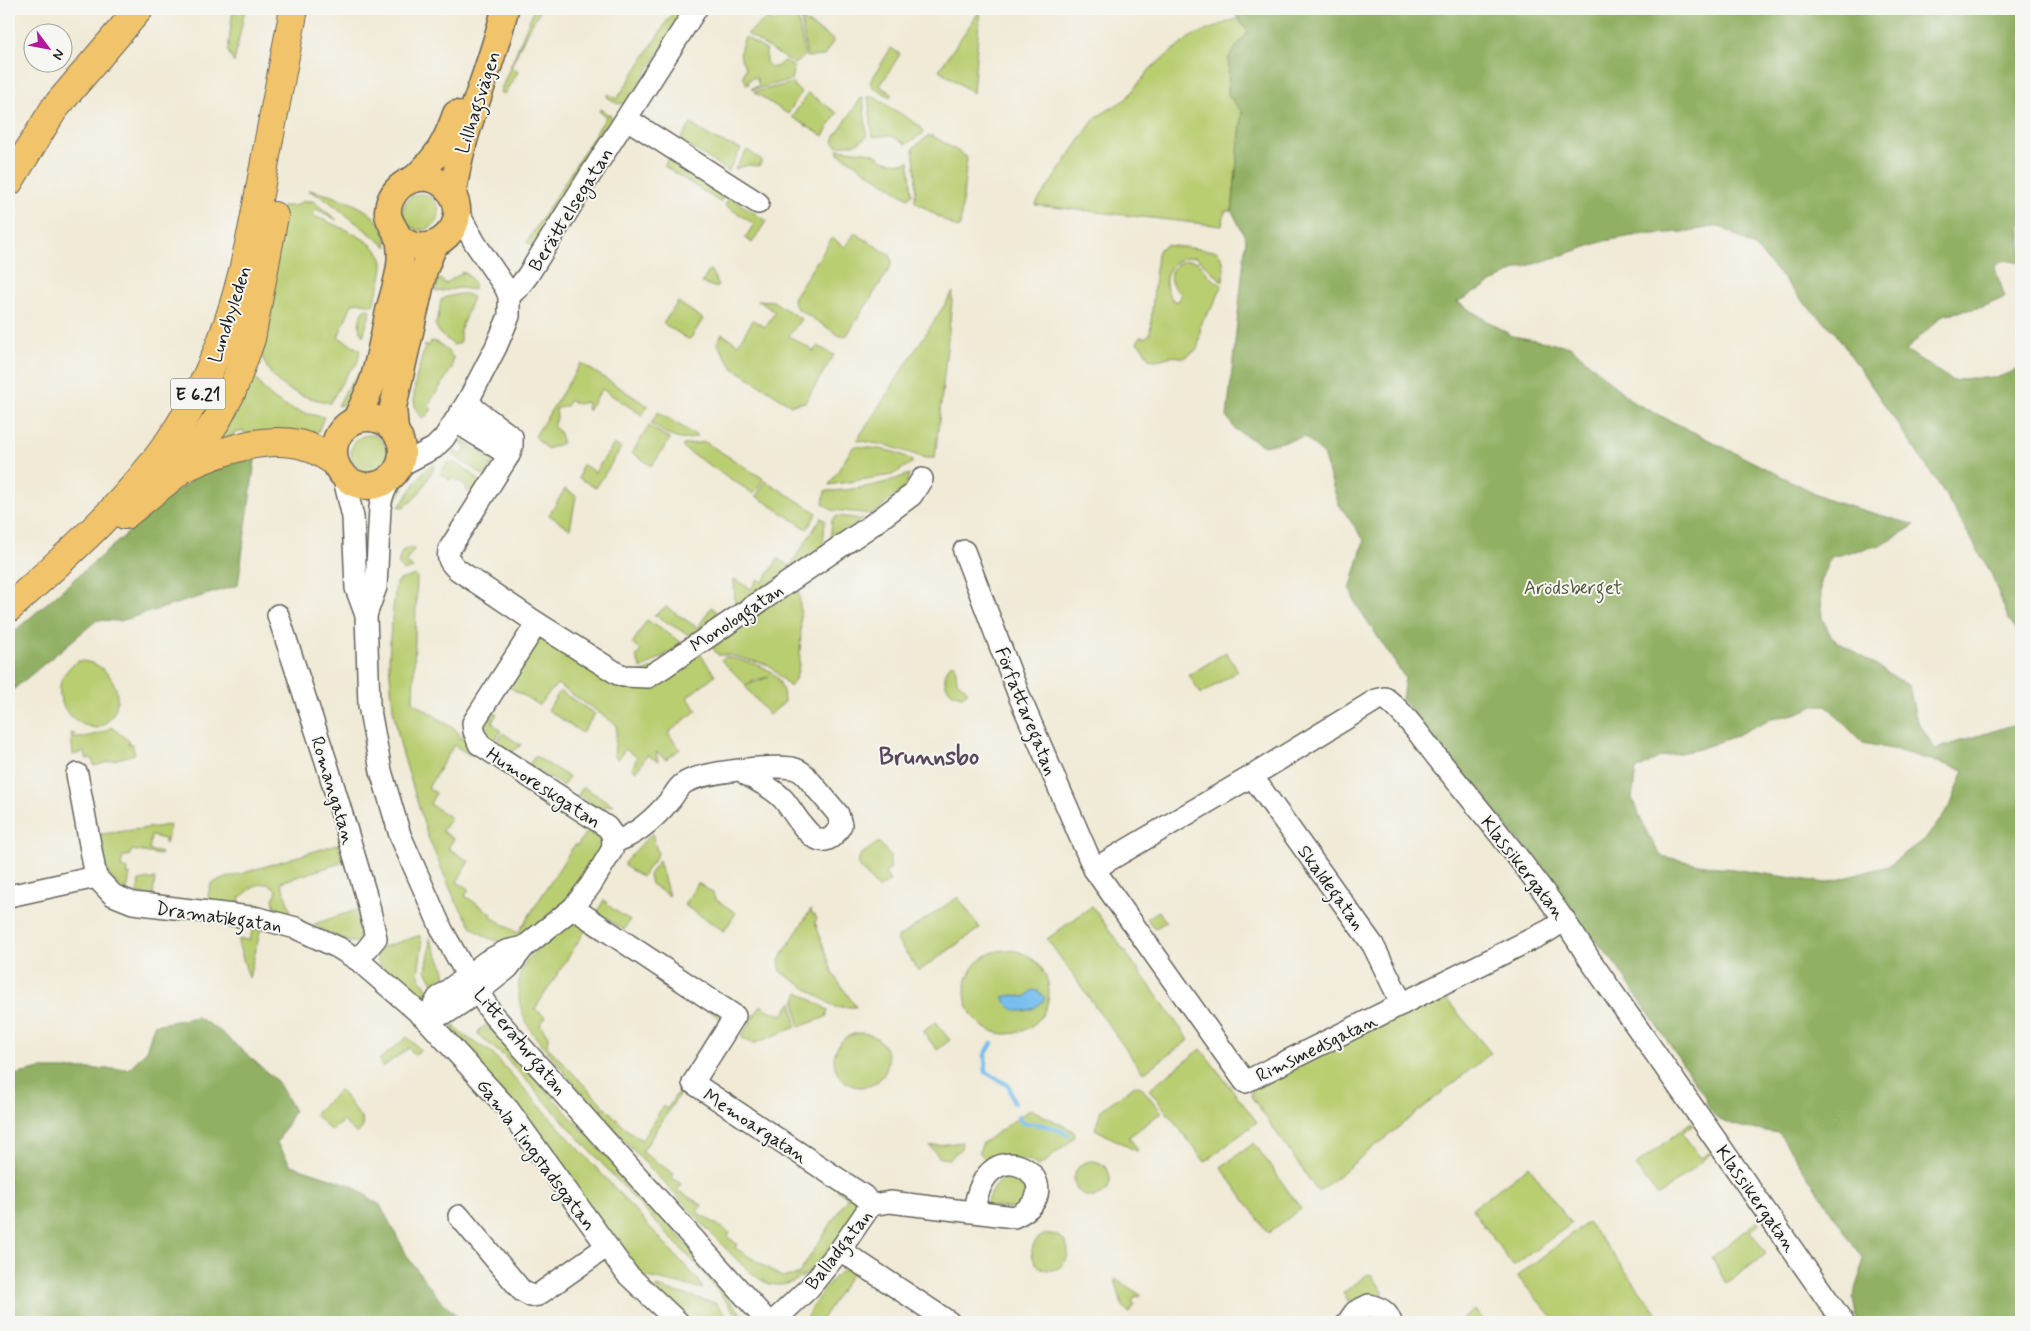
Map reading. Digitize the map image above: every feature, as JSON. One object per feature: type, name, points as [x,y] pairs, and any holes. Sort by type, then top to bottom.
[{"type":"highway","points":[[9,182],[54,110],[140,9]]},
{"type":"highway","name":"Lundbyleden","points":[[9,608],[66,556],[120,502],[168,443],[190,409],[217,356],[237,299],[247,258],[294,9]]},
{"type":"highway","name":"E 6.21","points":[[182,469],[217,420],[232,391],[251,339],[312,9]]},
{"type":"highway","name":"E 6.21","points":[[66,556],[84,548],[182,469],[216,454],[250,445],[286,442],[301,444],[339,468]]},
{"type":"main road","name":"Lillhagsvägen","points":[[339,468],[333,451],[337,437],[346,426],[356,419],[372,381],[400,266],[397,236],[389,220],[389,204],[393,195],[400,187],[414,179],[438,156],[470,73],[500,9]]},
{"type":"main road","name":"Lillhagsvägen","points":[[395,472],[402,448],[395,430],[393,408],[424,270],[434,245],[449,234],[455,223],[455,172],[467,128],[500,32],[505,9]]},
{"type":"main road","points":[[414,179],[436,180],[446,186],[455,203]]},
{"type":"main road","points":[[397,236],[414,246],[434,245]]},
{"type":"main road","points":[[356,419],[377,419],[387,423],[395,430]]},
{"type":"main road","points":[[339,468],[355,484],[365,486],[380,484],[395,472]]},
{"type":"street","name":"Berättelsegatan","points":[[509,296],[528,275],[696,9]]},
{"type":"street","points":[[627,119],[758,203]]},
{"type":"street","points":[[395,472],[434,448],[444,438],[468,400],[496,347],[509,316],[509,296],[455,203]]},
{"type":"street","points":[[468,400],[476,410],[512,437],[512,446],[509,455],[450,548],[447,555],[448,559],[458,570],[537,623]]},
{"type":"street","points":[[455,421],[509,455]]},
{"type":"street","name":"Litteraturgatan","points":[[339,468],[353,517],[356,588],[366,615],[369,705],[381,771],[400,835],[442,930],[472,983],[493,1015],[768,1322]]},
{"type":"street","name":"Litteraturgatan","points":[[366,615],[376,587],[382,497],[395,472]]},
{"type":"street","name":"Monologgatan","points":[[537,623],[618,674],[648,677],[869,527],[912,495],[922,479]]},
{"type":"street","name":"Författaregatan","points":[[964,551],[1020,698],[1094,869]]},
{"type":"street","name":"Romangatan","points":[[278,615],[326,760],[368,902],[376,938],[358,960]]},
{"type":"street","name":"Humoreskgatan","points":[[537,623],[473,723],[476,737],[479,744],[607,827],[612,834],[613,842]]},
{"type":"street","name":"Klassikergatan","points":[[1094,869],[1376,700],[1385,698],[1474,803],[1566,920],[1590,960],[1835,1319]]},
{"type":"street","points":[[426,1019],[448,1012],[472,983],[508,968],[524,947],[573,908],[590,886],[606,860],[612,850],[613,842],[634,834],[650,821],[681,785],[693,778],[746,770]]},
{"type":"street","points":[[9,896],[96,877],[77,774]]},
{"type":"street","name":"Skaldegatan","points":[[1252,776],[1373,945],[1402,1004]]},
{"type":"street","name":"Rimsmedsgatan","points":[[1094,869],[1245,1082],[1548,931],[1566,920]]},
{"type":"street","name":"Dramatikgatan","points":[[96,877],[113,895],[133,903],[250,917],[296,928],[339,948],[358,960],[426,1019]]},
{"type":"street","name":"Memoargatan","points":[[573,908],[735,1016],[693,1083],[864,1196],[871,1205]]},
{"type":"street","name":"Gamla Tingstadsgatan","points":[[426,1019],[508,1109],[627,1274],[678,1322]]},
{"type":"street","name":"Balladgatan","points":[[773,1322],[809,1288],[840,1250],[871,1205],[890,1202],[974,1212]]},
{"type":"street","name":"Gamla Tingstadsgatan","points":[[459,1216],[522,1290],[531,1296],[538,1295],[606,1246]]},
{"type":"street","points":[[840,1250],[949,1322]]},
{"type":"street","points":[[1348,1322],[1355,1312],[1369,1305],[1383,1309],[1391,1322]]},
{"type":"green space","points":[[233,9],[245,9],[234,63],[228,51]]},
{"type":"green space","points":[[534,9],[541,9],[527,32],[511,67],[518,72],[504,94],[500,92]]},
{"type":"green space","points":[[675,9],[687,9],[627,103],[618,104],[607,97],[608,94],[617,99]]},
{"type":"green space","name":"Arödsberget","points":[[1232,9],[2021,9],[2021,263],[2005,260],[1994,266],[2005,297],[1983,307],[1943,315],[1906,350],[1953,381],[1970,378],[1996,378],[2021,368],[2021,639],[2008,618],[1991,573],[1940,486],[1834,331],[1805,304],[1756,248],[1720,226],[1683,232],[1638,235],[1604,241],[1517,269],[1457,302],[1512,336],[1570,346],[1633,402],[1831,501],[1915,525],[1881,545],[1831,557],[1820,581],[1822,618],[1832,638],[1909,686],[1916,718],[1935,749],[2016,724],[2021,715],[2021,1014],[2017,1021],[2021,1023],[2021,1322],[1857,1322],[1853,1298],[1861,1274],[1862,1258],[1779,1133],[1737,1126],[1712,1113],[1705,1097],[1616,965],[1577,919],[1554,884],[1402,699],[1405,678],[1356,604],[1350,590],[1364,540],[1338,503],[1323,454],[1305,437],[1264,446],[1236,430],[1227,417],[1246,239],[1232,211],[1242,112],[1228,95],[1229,57],[1248,32]],"holes":[[[1817,705],[1826,705],[1863,743],[1896,750],[1964,770],[1950,807],[1927,837],[1888,866],[1826,883],[1699,864],[1661,856],[1648,835],[1632,798],[1636,770],[1660,757],[1699,749],[1733,737],[1768,720],[1798,713]]]},
{"type":"green space","points":[[980,10],[973,93],[939,70]]},
{"type":"green space","points":[[782,16],[798,19],[805,56],[794,64],[747,34],[767,18],[775,22]]},
{"type":"green space","points":[[1238,18],[1248,32],[1229,57],[1228,95],[1242,112],[1232,211],[1225,211],[1222,226],[1035,205],[1095,118],[1126,99],[1151,68],[1190,37]]},
{"type":"green space","points":[[801,19],[834,40],[824,56],[807,57]]},
{"type":"green space","points":[[745,37],[766,50],[766,62],[771,67],[776,67],[784,61],[794,67],[791,80],[752,90],[752,88],[759,86],[756,77],[748,80],[749,84],[747,85],[743,76],[746,68],[740,53]]},
{"type":"green space","points":[[891,48],[900,54],[880,86],[892,94],[890,97],[873,87],[870,82]]},
{"type":"green space","points":[[793,83],[801,92],[788,114],[754,92]]},
{"type":"green space","points":[[808,93],[837,113],[823,136],[792,117]]},
{"type":"green space","points":[[868,97],[874,97],[920,126],[924,133],[906,144],[890,135],[873,137]]},
{"type":"green space","points":[[861,98],[863,98],[867,137],[855,144],[837,146],[833,141],[834,138]]},
{"type":"green space","points":[[600,109],[611,116],[613,124],[535,248],[527,242],[606,117],[599,111]]},
{"type":"green space","points":[[691,124],[714,139],[741,149],[728,171],[680,140]]},
{"type":"green space","points":[[928,136],[933,136],[967,157],[960,226],[957,228],[915,202],[916,176],[913,148]]},
{"type":"green space","points":[[838,149],[873,153],[883,160],[890,162],[904,163],[909,161],[912,194],[908,198],[838,153]]},
{"type":"green space","points":[[747,150],[762,160],[759,166],[748,165],[735,169]]},
{"type":"green space","points":[[669,158],[725,194],[720,202],[664,166]]},
{"type":"green space","points":[[308,190],[352,203],[372,215],[384,232],[387,247],[327,200]]},
{"type":"green space","points":[[421,194],[428,195],[434,199],[438,205],[438,219],[434,225],[428,229],[421,230],[414,229],[408,225],[404,219],[403,212],[404,205],[408,199],[414,195]]},
{"type":"green space","points":[[730,197],[766,221],[752,243],[745,238],[754,224],[725,205]]},
{"type":"green space","points":[[304,201],[313,201],[337,220],[316,209],[312,215],[354,234],[374,247],[383,263],[381,279],[373,305],[356,302],[352,304],[338,337],[360,350],[357,364],[349,371],[330,403],[306,397],[286,388],[270,373],[260,349],[282,206],[294,206]]},
{"type":"green space","points":[[855,233],[890,255],[892,262],[889,270],[847,335],[840,336],[798,309],[794,304],[793,298],[832,238],[845,247]]},
{"type":"green space","points":[[1166,245],[1216,251],[1223,261],[1223,282],[1196,257],[1187,257],[1173,265],[1168,271],[1166,286],[1174,301],[1179,301],[1181,294],[1172,285],[1170,276],[1174,267],[1183,261],[1193,260],[1198,262],[1210,277],[1222,285],[1215,303],[1201,323],[1198,349],[1184,358],[1173,357],[1153,360],[1149,359],[1143,348],[1137,343],[1140,337],[1147,337],[1150,333],[1157,254],[1159,249]]},
{"type":"green space","points":[[710,269],[718,284],[717,288],[702,283]]},
{"type":"green space","points":[[463,272],[472,279],[474,290],[460,288],[436,292],[437,281],[441,279],[445,284]]},
{"type":"green space","points":[[953,292],[935,458],[925,458],[889,446],[857,440]]},
{"type":"green space","points":[[460,294],[473,297],[460,331],[460,343],[454,345],[440,334],[435,324],[438,319],[441,300]]},
{"type":"green space","points":[[757,300],[773,301],[801,319],[789,336],[814,351],[818,346],[834,355],[805,402],[791,405],[732,367],[717,343],[722,334],[738,344],[753,320],[765,327],[775,312]]},
{"type":"green space","points":[[678,302],[703,319],[691,338],[688,339],[664,324]]},
{"type":"green space","points":[[366,309],[371,310],[363,336],[359,324],[360,317]]},
{"type":"green space","points":[[431,341],[441,345],[453,357],[452,368],[428,406],[432,409],[424,419],[418,413],[414,395],[417,374],[425,345],[429,346]]},
{"type":"green space","points":[[372,356],[351,402],[338,406],[346,390]]},
{"type":"green space","points":[[581,363],[648,406],[642,415],[602,389],[588,411],[586,402],[578,404],[570,400],[566,406],[556,409],[557,418],[553,426],[559,431],[563,443],[547,449],[535,436]]},
{"type":"green space","points":[[250,368],[264,389],[280,403],[300,412],[324,417],[315,439],[250,437],[243,431],[232,434],[226,442],[212,441]]},
{"type":"green space","points":[[658,412],[697,436],[678,439],[662,431],[651,424]]},
{"type":"green space","points":[[649,426],[670,439],[652,466],[632,453]]},
{"type":"green space","points":[[369,435],[376,436],[382,440],[386,446],[386,460],[382,466],[376,470],[369,471],[362,470],[356,466],[352,460],[351,453],[352,446],[356,440],[362,436]]},
{"type":"green space","points":[[462,440],[494,461],[484,476],[452,454],[454,451],[462,455],[466,448],[460,443]]},
{"type":"green space","points":[[705,442],[764,479],[754,494],[683,448],[683,445]]},
{"type":"green space","points":[[614,444],[621,448],[596,488],[579,478],[582,464],[595,472]]},
{"type":"green space","points":[[853,447],[894,452],[913,462],[892,475],[829,485]]},
{"type":"green space","points":[[256,453],[238,585],[120,621],[97,620],[9,693],[9,636],[176,491],[212,467]]},
{"type":"green space","points":[[420,462],[391,507],[396,487],[403,475]]},
{"type":"green space","points":[[450,462],[467,470],[481,483],[473,494],[466,491],[467,487],[453,477],[450,480],[440,474],[447,463]]},
{"type":"green space","points":[[434,464],[428,479],[415,498],[410,503],[399,507],[424,471]]},
{"type":"green space","points":[[909,475],[906,487],[873,514],[832,510],[823,503],[825,491],[867,487]]},
{"type":"green space","points":[[766,481],[817,513],[807,529],[756,496]]},
{"type":"green space","points":[[565,489],[576,496],[570,529],[549,515]]},
{"type":"green space","points":[[837,516],[863,519],[830,541],[832,520]]},
{"type":"green space","points":[[821,518],[825,520],[823,547],[735,607],[734,579],[751,589],[758,579],[763,582],[778,559],[790,566]]},
{"type":"green space","points":[[410,547],[414,549],[406,562],[413,568],[403,571],[398,563],[402,551]]},
{"type":"green space","points":[[415,575],[417,577],[413,702],[455,729],[460,734],[457,738],[460,739],[464,733],[474,747],[470,755],[454,745],[428,788],[436,793],[430,804],[451,818],[442,831],[454,839],[448,848],[469,861],[457,882],[469,889],[465,896],[492,914],[491,917],[518,933],[573,847],[578,845],[587,830],[575,822],[577,820],[604,834],[603,850],[572,893],[559,907],[533,928],[510,942],[503,943],[486,937],[472,927],[455,900],[428,837],[401,748],[393,709],[389,663],[390,637],[396,583]]},
{"type":"green space","points":[[798,585],[801,618],[800,658],[796,677],[790,687],[769,665],[729,655],[718,655],[712,647]]},
{"type":"green space","points":[[666,607],[698,628],[711,607],[716,611],[716,623],[694,638],[654,615]]},
{"type":"green space","points":[[647,620],[681,642],[679,647],[641,669],[636,657],[641,650],[632,644]]},
{"type":"green space","points":[[542,635],[617,682],[698,651],[715,675],[687,697],[697,710],[668,733],[680,749],[666,759],[656,752],[658,761],[647,755],[637,771],[632,769],[637,757],[625,749],[618,760],[614,756],[617,725],[557,684],[539,705],[509,687]]},
{"type":"green space","points":[[1226,652],[1238,671],[1201,694],[1189,675]]},
{"type":"green space","points":[[726,657],[758,665],[774,674],[783,691],[784,703],[769,715],[745,686],[769,677],[754,680],[746,685],[721,660]]},
{"type":"green space","points":[[78,661],[91,663],[102,668],[110,677],[115,687],[117,698],[115,709],[109,720],[98,728],[85,725],[74,719],[66,711],[61,701],[62,680],[68,670]]},
{"type":"green space","points":[[951,664],[955,664],[957,681],[968,692],[962,696],[951,692],[946,684],[946,674]]},
{"type":"green space","points":[[560,691],[595,714],[582,733],[548,710]]},
{"type":"green space","points":[[493,712],[497,714],[492,722],[501,731],[494,742],[486,735],[483,727]]},
{"type":"green space","points":[[111,727],[129,741],[128,744],[132,744],[135,754],[94,766],[92,758],[87,759],[84,752],[73,755],[71,733],[75,734],[74,739],[98,734]]},
{"type":"green space","points":[[503,733],[521,745],[511,753],[496,743]]},
{"type":"green space","points":[[535,756],[569,777],[563,786],[529,765]]},
{"type":"green space","points":[[583,787],[613,805],[599,808],[578,795]]},
{"type":"green space","points":[[170,825],[166,844],[165,839],[151,836],[149,850],[161,853],[160,855],[132,850],[129,856],[123,856],[121,867],[128,869],[127,874],[130,874],[127,891],[113,881],[105,867],[95,835]]},
{"type":"green space","points":[[652,833],[658,854],[642,877],[626,867],[624,863]]},
{"type":"green space","points":[[879,842],[890,856],[890,869],[885,873],[890,881],[878,889],[858,865],[860,855]]},
{"type":"green space","points":[[338,844],[344,862],[281,882],[291,912],[288,913],[290,917],[264,911],[275,908],[273,899],[277,891],[272,886],[262,884],[253,888],[239,898],[241,907],[210,903],[208,895],[211,883]]},
{"type":"green space","points":[[659,860],[669,896],[651,884],[649,875]]},
{"type":"green space","points":[[155,879],[153,896],[137,894],[139,881]]},
{"type":"green space","points":[[698,883],[713,893],[715,899],[736,913],[724,931],[684,905]]},
{"type":"green space","points":[[958,897],[980,928],[919,971],[896,939]]},
{"type":"green space","points":[[604,900],[614,910],[630,920],[624,930],[597,912]]},
{"type":"green space","points":[[261,904],[264,911],[247,907]]},
{"type":"green space","points":[[1092,906],[1189,1040],[1143,1073],[1047,939]]},
{"type":"green space","points":[[359,909],[364,923],[364,931],[363,935],[356,942],[349,942],[314,924]]},
{"type":"green space","points":[[811,909],[812,914],[817,919],[815,922],[833,974],[856,1007],[835,1007],[781,972],[779,960]]},
{"type":"green space","points":[[1159,911],[1166,922],[1154,929],[1147,918]]},
{"type":"green space","points":[[572,924],[587,926],[594,929],[599,935],[597,938],[585,931],[535,1009],[546,1017],[540,1024],[548,1036],[547,1046],[626,1129],[642,1140],[663,1106],[667,1109],[724,1021],[711,1013],[713,1009],[721,1012],[725,1017],[727,1026],[683,1094],[681,1092],[642,1152],[674,1174],[672,1178],[681,1184],[677,1190],[702,1205],[697,1212],[730,1233],[728,1237],[737,1244],[735,1248],[782,1277],[798,1275],[848,1197],[837,1190],[838,1187],[854,1198],[854,1211],[846,1227],[821,1259],[802,1277],[787,1284],[779,1285],[770,1284],[751,1273],[717,1240],[636,1154],[567,1076],[533,1034],[523,1015],[520,1003],[519,981],[522,969],[532,955],[556,932]]},
{"type":"green space","points":[[253,926],[261,928],[249,978],[238,943],[239,939],[250,940]]},
{"type":"green space","points":[[420,936],[422,945],[418,974],[429,992],[424,994],[415,994],[407,990],[382,967],[377,957],[381,948]]},
{"type":"green space","points":[[429,937],[445,971],[445,978],[438,992],[426,970],[430,948]]},
{"type":"green space","points":[[1007,950],[1023,953],[1042,969],[1046,976],[1049,992],[1046,1008],[1030,1027],[1023,1031],[1007,1034],[991,1031],[972,1015],[968,1008],[965,992],[968,976],[984,957],[991,953]]},
{"type":"green space","points":[[1439,990],[1491,1053],[1318,1192],[1251,1096],[1252,1086]]},
{"type":"green space","points":[[799,992],[828,1010],[826,1017],[799,1027],[795,1002]]},
{"type":"green space","points":[[792,1002],[796,1027],[753,1044],[741,1037],[761,1005],[768,1010],[783,1015]]},
{"type":"green space","points":[[197,1017],[220,1031],[278,1082],[294,1111],[277,1143],[291,1165],[351,1185],[380,1205],[409,1259],[439,1299],[463,1322],[9,1322],[9,1076],[41,1069],[129,1069],[146,1051],[154,1025]]},
{"type":"green space","points":[[935,1022],[950,1040],[937,1050],[923,1032]]},
{"type":"green space","points":[[453,1025],[463,1035],[491,1052],[698,1280],[703,1289],[638,1275],[454,1038]]},
{"type":"green space","points":[[487,1025],[706,1266],[732,1303],[749,1322],[742,1322],[699,1267],[659,1226],[504,1056],[479,1036],[480,1029]]},
{"type":"green space","points":[[861,1033],[871,1035],[880,1041],[886,1050],[888,1060],[886,1070],[880,1079],[871,1085],[861,1087],[851,1085],[842,1079],[836,1070],[834,1060],[836,1050],[842,1041],[851,1035]]},
{"type":"green space","points":[[407,1037],[421,1050],[414,1055],[409,1048],[383,1067],[379,1060]]},
{"type":"green space","points":[[1201,1049],[1257,1122],[1205,1162],[1149,1089]]},
{"type":"green space","points":[[1135,1085],[1141,1087],[1162,1112],[1129,1137],[1138,1150],[1136,1151],[1095,1129],[1101,1110]]},
{"type":"green space","points":[[340,1090],[362,1119],[363,1127],[357,1134],[343,1121],[331,1131],[315,1115]]},
{"type":"green space","points":[[1030,1109],[1074,1131],[1075,1137],[1038,1166],[1029,1160],[987,1161],[979,1152],[983,1143]]},
{"type":"green space","points":[[1691,1122],[1693,1125],[1682,1133],[1701,1158],[1713,1152],[1658,1196],[1635,1166]]},
{"type":"green space","points":[[962,1142],[961,1149],[949,1159],[940,1158],[930,1146]]},
{"type":"green space","points":[[1254,1143],[1301,1209],[1268,1233],[1221,1167]]},
{"type":"green space","points":[[1092,1161],[1099,1162],[1105,1166],[1109,1172],[1109,1186],[1105,1192],[1099,1196],[1092,1197],[1085,1196],[1079,1192],[1075,1186],[1074,1179],[1075,1172],[1079,1166],[1085,1162]]},
{"type":"green space","points":[[1529,1166],[1571,1224],[1513,1266],[1472,1209]]},
{"type":"green space","points":[[1013,1174],[1021,1174],[1031,1187],[1017,1209],[986,1206],[990,1195],[999,1181]]},
{"type":"green space","points":[[1757,1221],[1760,1223],[1750,1231],[1766,1254],[1726,1284],[1712,1257]]},
{"type":"green space","points":[[1588,1222],[1664,1322],[1556,1322],[1517,1276]]},
{"type":"green space","points":[[1050,1234],[1057,1235],[1063,1239],[1067,1245],[1067,1259],[1063,1265],[1057,1269],[1050,1270],[1043,1269],[1037,1265],[1033,1259],[1032,1252],[1033,1245],[1037,1239],[1043,1235]]},
{"type":"green space","points":[[847,1269],[862,1277],[863,1280],[852,1273],[820,1322],[807,1322],[807,1316],[824,1289],[836,1276]]},
{"type":"green space","points":[[1368,1274],[1372,1275],[1383,1292],[1381,1298],[1363,1296],[1349,1302],[1343,1293]]},
{"type":"green space","points":[[1115,1279],[1141,1295],[1139,1297],[1136,1296],[1132,1302],[1135,1304],[1129,1313],[1122,1305]]},
{"type":"green space","points":[[656,1287],[716,1303],[732,1322],[691,1322],[659,1298]]},
{"type":"green space","points":[[1476,1310],[1482,1319],[1480,1322],[1458,1322],[1472,1311]]},
{"type":"water","points":[[1032,990],[1038,991],[1045,998],[1029,1010],[1014,1010],[1003,997],[1013,995],[1026,997]]},
{"type":"waterway","points":[[992,1043],[985,1055],[986,1072],[1009,1086],[1014,1103]]},
{"type":"waterway","points":[[1018,1116],[1022,1123],[1046,1126],[1068,1135]]},
{"type":"district","name":"Brunnsbo","points":[[929,756]]}]
